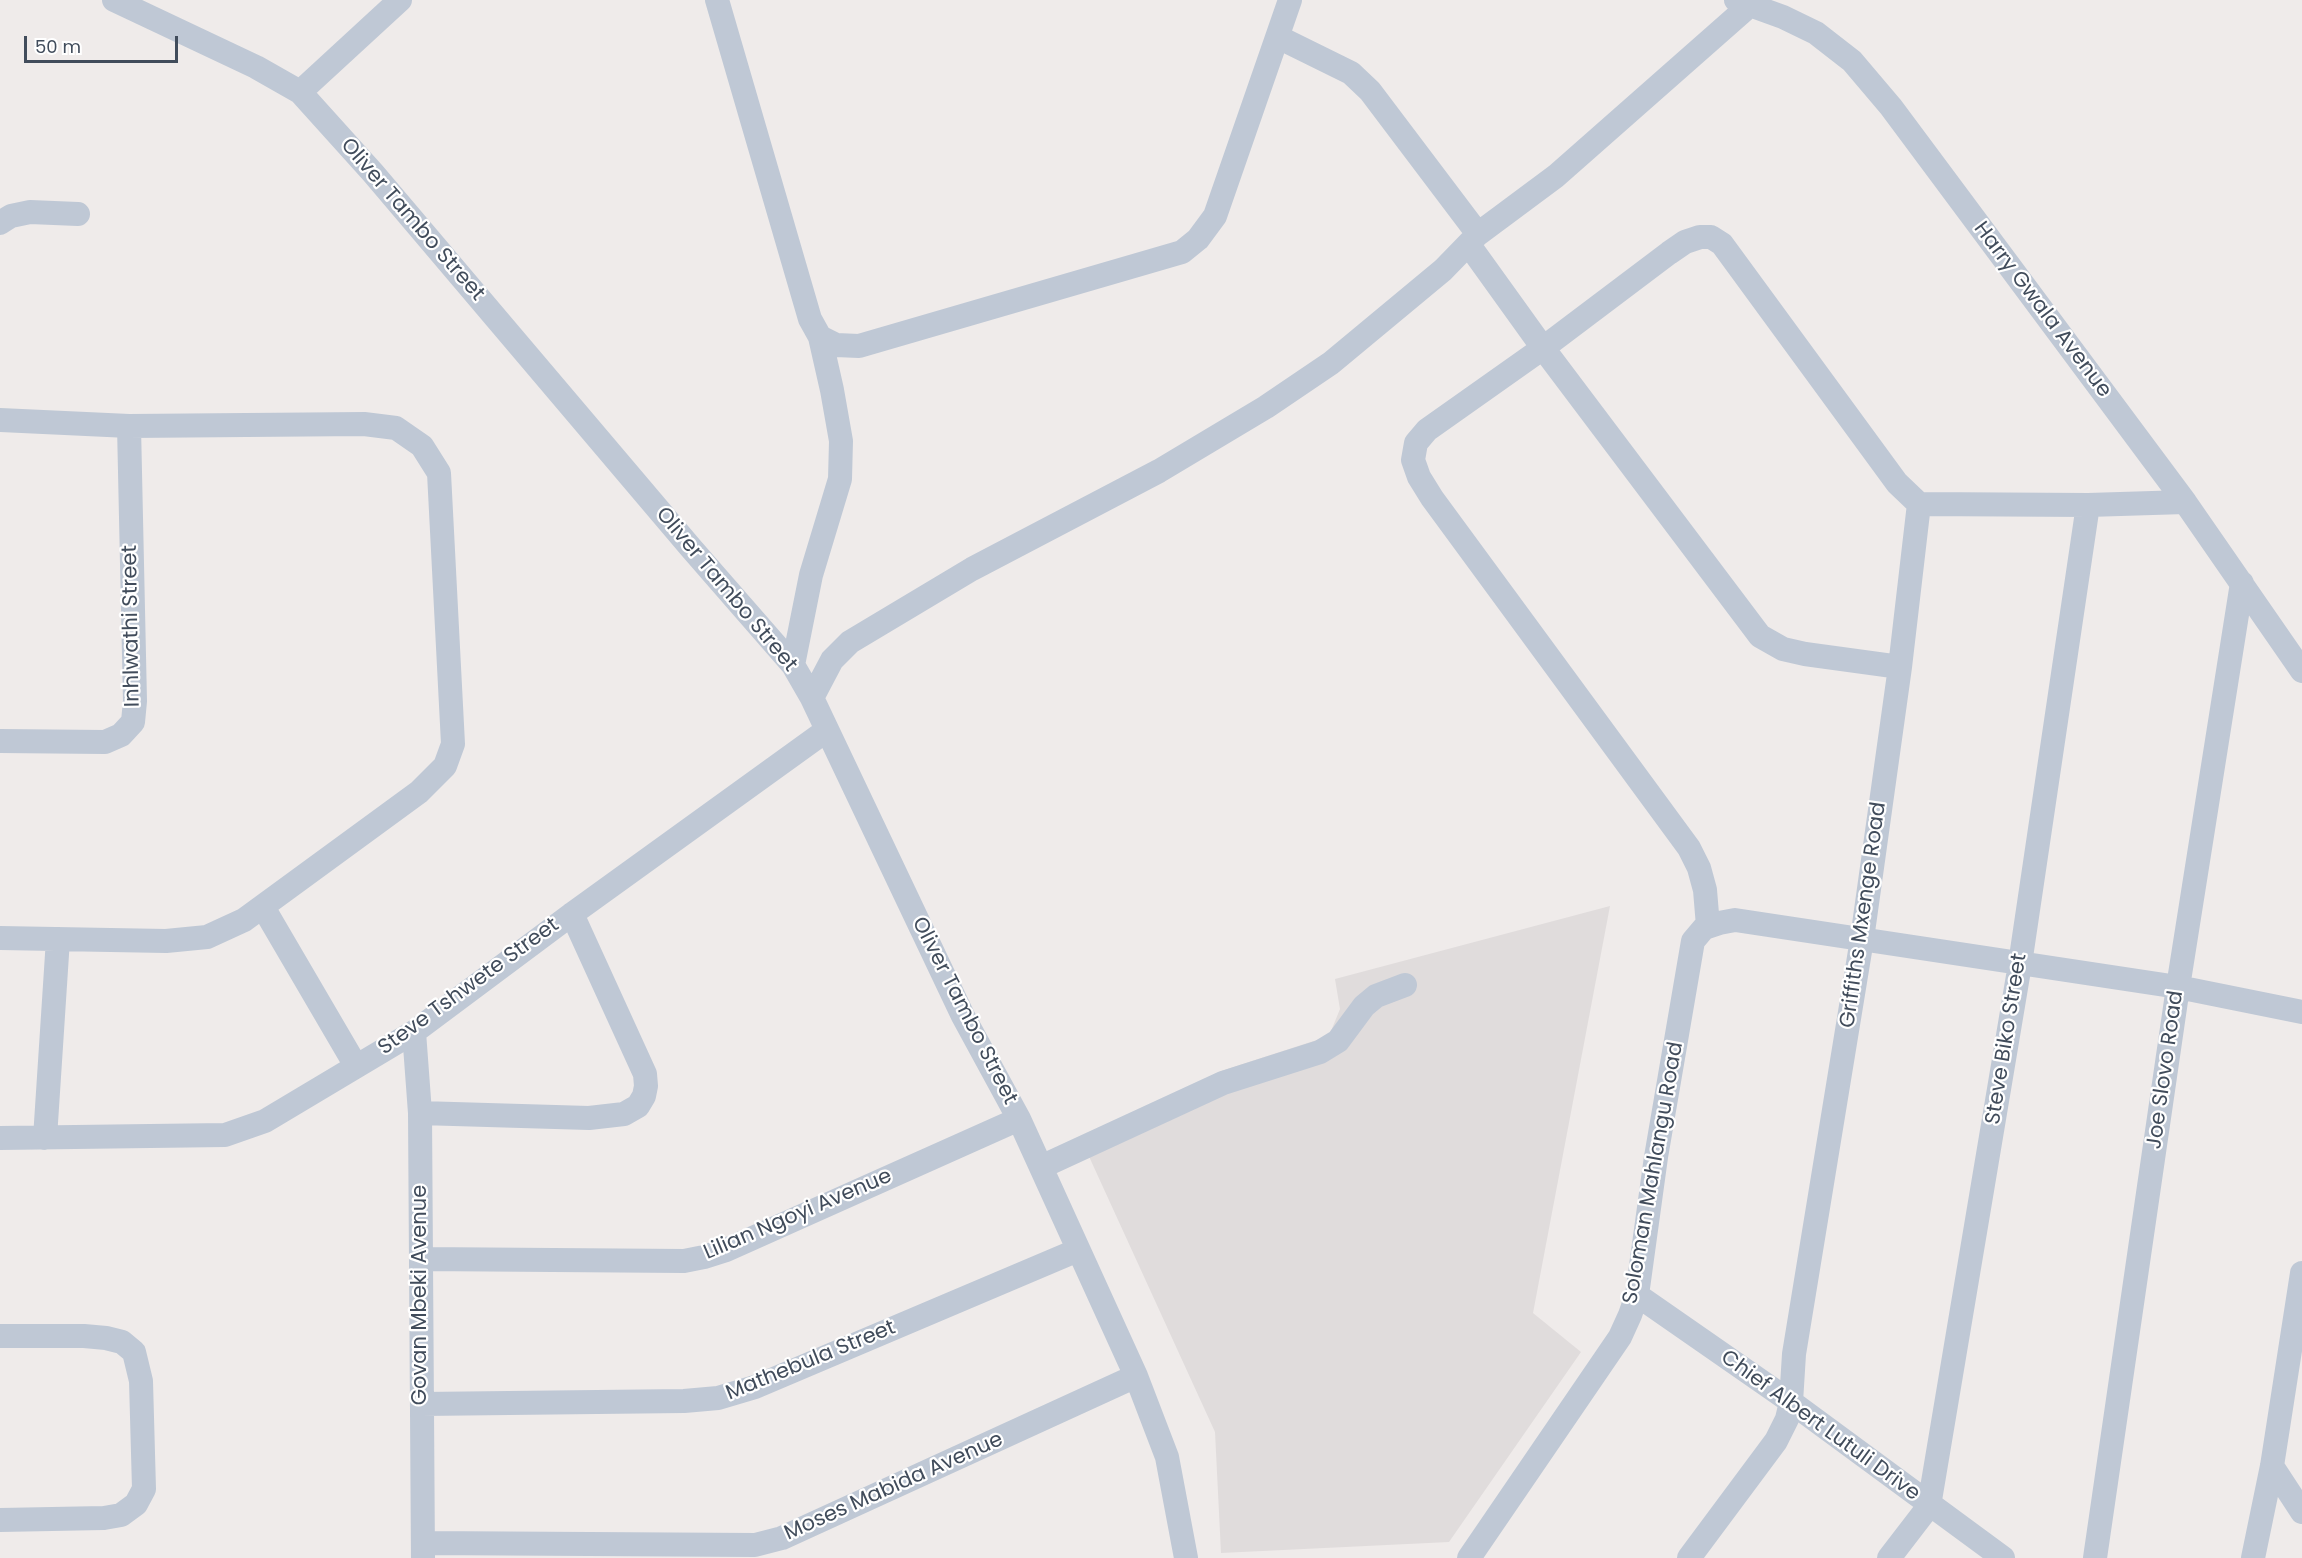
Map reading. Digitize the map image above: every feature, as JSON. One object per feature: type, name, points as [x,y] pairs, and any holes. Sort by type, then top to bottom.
[{"type":"street","name":"Oliver Tambo Street","points":[[114,0],[256,67],[300,92],[373,173],[793,665],[812,698],[963,1016],[1019,1119],[1137,1376],[1167,1457],[1186,1558]]},
{"type":"street","points":[[300,92],[400,0]]},
{"type":"street","points":[[717,0],[810,319],[820,337],[841,441],[840,479],[811,576],[793,665]]},
{"type":"street","points":[[820,337],[836,345],[859,346],[1182,252],[1198,239],[1215,216],[1290,0]]},
{"type":"street","points":[[812,698],[832,660],[850,642],[972,569],[1159,471],[1266,407],[1331,363],[1443,270],[1473,240],[1556,176],[1741,2]]},
{"type":"street","name":"Harry Gwala Avenue","points":[[1741,2],[1783,17],[1816,33],[1852,61],[1891,107],[2185,502],[2302,671]]},
{"type":"street","points":[[1278,38],[1352,73],[1389,114],[1543,348],[1760,636],[1783,649],[1805,654],[1900,667]]},
{"type":"street","points":[[0,223],[11,216],[30,212],[78,214]]},
{"type":"street","points":[[2185,502],[2088,505],[1920,504],[1897,483],[1722,244],[1711,237],[1700,237],[1685,242],[1543,348],[1427,430],[1416,443],[1413,460],[1419,477],[1432,498],[1689,848],[1699,868],[1705,890],[1708,926],[1736,920],[2178,987],[2302,1012]]},
{"type":"street","points":[[0,420],[129,426],[364,424],[396,428],[422,446],[439,473],[453,744],[445,766],[419,792],[244,920],[207,937],[166,941],[0,938]]},
{"type":"street","name":"Inhlwathi Street","points":[[0,741],[105,742],[121,735],[133,722],[135,701],[129,426]]},
{"type":"street","name":"Griffiths Mxenge Road","points":[[1689,1558],[1776,1440],[1787,1419],[1791,1402],[1796,1342],[1862,939],[1920,504]]},
{"type":"street","name":"Steve Biko Street","points":[[1889,1558],[1929,1506],[2020,964],[2088,505]]},
{"type":"street","name":"Joe Slovo Road","points":[[2095,1558],[2178,987],[2242,583]]},
{"type":"street","name":"Steve Tshwete Street","points":[[0,1138],[225,1135],[265,1121],[414,1032],[572,914],[827,730]]},
{"type":"street","points":[[263,906],[356,1066]]},
{"type":"street","points":[[420,1113],[589,1118],[624,1114],[638,1106],[644,1096],[645,1074],[572,914]]},
{"type":"street","name":"Soloman Mahlangu Road","points":[[1469,1558],[1620,1337],[1637,1294],[1656,1157],[1693,941],[1708,926]]},
{"type":"street","points":[[45,1138],[58,939]]},
{"type":"street","points":[[1041,1167],[1223,1083],[1320,1052],[1338,1041],[1364,1006],[1376,996],[1405,985]]},
{"type":"street","name":"Govan Mbeki Avenue","points":[[414,1032],[420,1113],[423,1259],[423,1551]]},
{"type":"street","name":"Lilian Ngoyi Avenue","points":[[423,1259],[684,1261],[704,1257],[726,1250],[1019,1119]]},
{"type":"street","name":"Mathebula Street","points":[[422,1404],[684,1401],[718,1398],[755,1387],[1078,1250]]},
{"type":"street","points":[[2253,1558],[2272,1466],[2302,1273]]},
{"type":"street","name":"Chief Albert Lutuli Drive","points":[[1637,1294],[1791,1402],[1929,1506],[2003,1558]]},
{"type":"street","points":[[0,1336],[106,1338],[122,1342],[134,1352],[141,1381],[144,1489],[136,1504],[121,1515],[104,1518],[0,1520]]},
{"type":"street","name":"Moses Mabida Avenue","points":[[423,1551],[734,1546],[764,1543],[782,1538],[1137,1376]]},
{"type":"street","points":[[2272,1466],[2302,1512]]},
{"type":"shaded area","points":[[1610,906],[1533,1313],[1581,1352],[1449,1542],[1221,1553],[1215,1432],[1081,1139],[1221,1071],[1329,1036],[1340,1009],[1335,979]]}]
